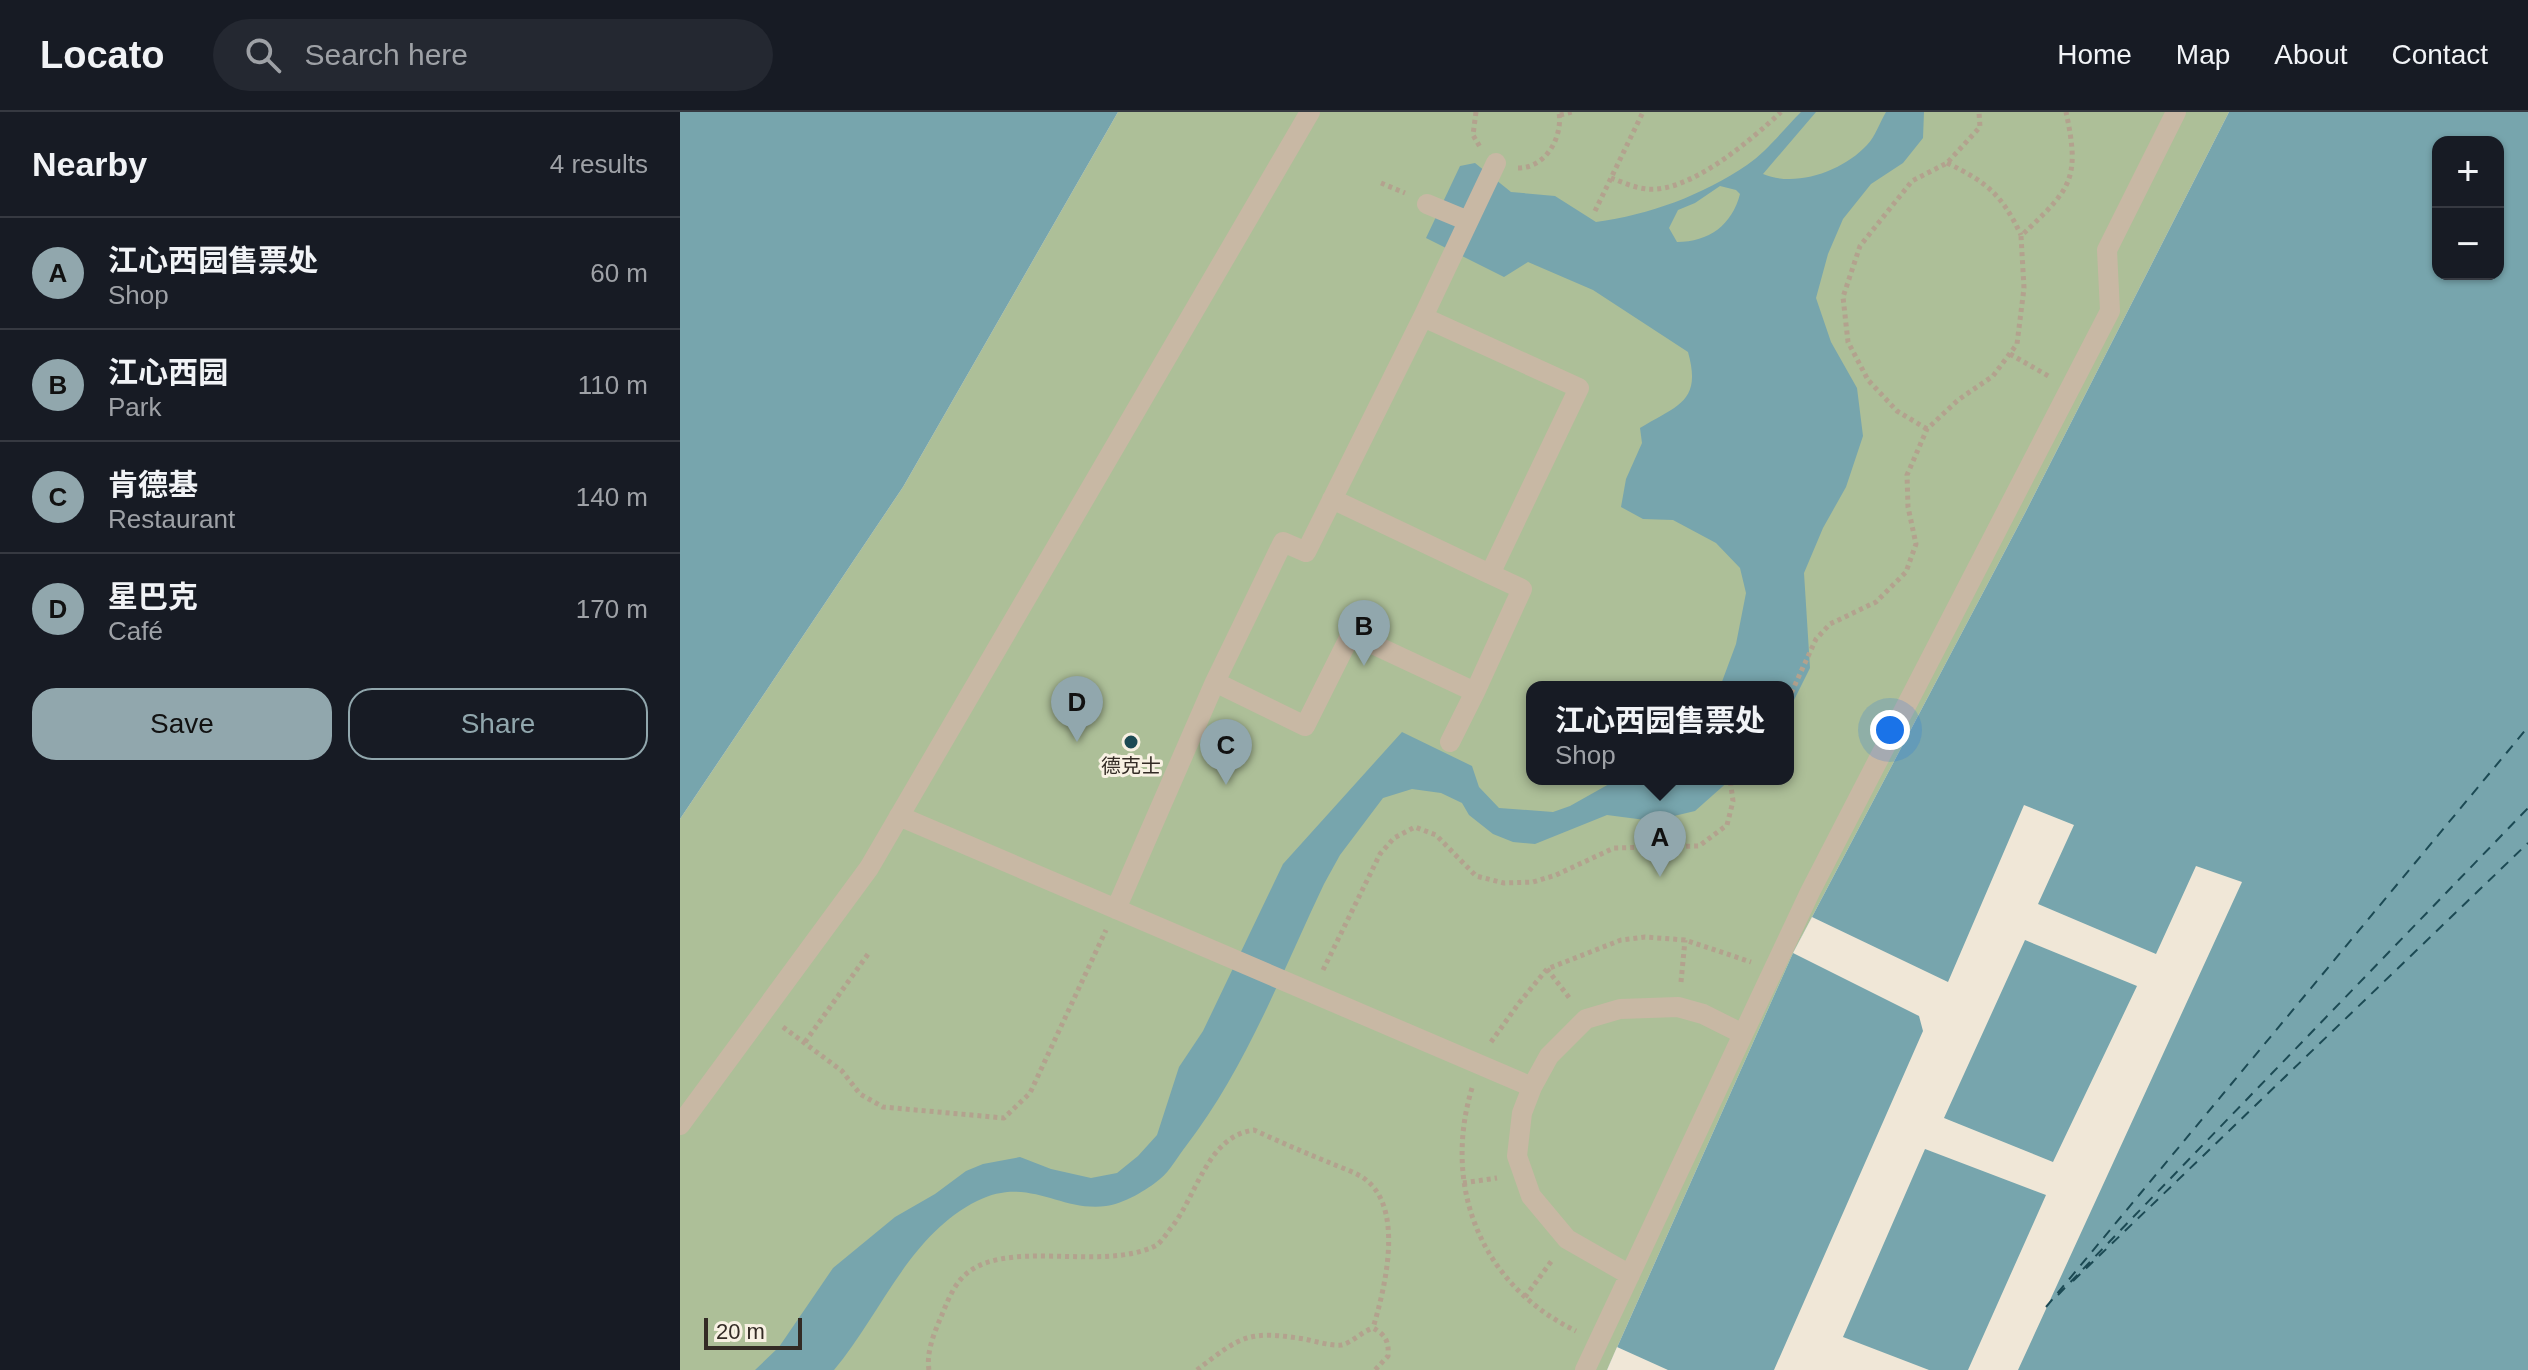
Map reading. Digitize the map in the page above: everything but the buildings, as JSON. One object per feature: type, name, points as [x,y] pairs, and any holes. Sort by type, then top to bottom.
[{"type":"street","points":[[680,1125],[869,868],[1310,112]]},
{"type":"street","points":[[1585,1370],[1810,892],[2110,311],[2107,250],[2176,112]]},
{"type":"street","points":[[1116,909],[1215,682],[1283,542],[1306,552],[1496,163]]},
{"type":"street","points":[[1427,204],[1468,221]]},
{"type":"street","points":[[1423,317],[1579,388],[1490,574]]},
{"type":"street","points":[[1332,499],[1522,589],[1450,742]]},
{"type":"street","points":[[1215,682],[1305,726],[1351,634],[1475,692]]},
{"type":"street","points":[[899,816],[1532,1087]]},
{"type":"street","points":[[1630,1275],[1567,1239],[1531,1196],[1517,1156],[1522,1113],[1532,1087],[1549,1056],[1586,1019],[1620,1009],[1678,1007],[1703,1014],[1743,1034]]},
{"type":"path","points":[[1496,163],[1512,169],[1525,168],[1540,161],[1554,146],[1560,113],[1572,112]]},
{"type":"path","points":[[1595,211],[1643,112]]},
{"type":"path","points":[[1611,178],[1647,189],[1670,187],[1719,164],[1781,112]]},
{"type":"path","points":[[1927,429],[1897,411],[1868,380],[1848,342],[1843,297],[1860,246],[1912,181],[1947,163],[1980,127],[1979,112]]},
{"type":"path","points":[[2021,236],[2055,203],[2071,176],[2074,148],[2066,112]]},
{"type":"path","points":[[1794,687],[1816,639],[1830,624],[1876,602],[1906,572],[1916,544],[1908,507],[1907,475],[1927,429],[1958,400],[1993,376],[2017,344],[2024,288],[2021,236],[2009,210],[1981,179],[1947,163]]},
{"type":"path","points":[[2010,354],[2070,388]]},
{"type":"path","points":[[1312,993],[1380,854],[1394,838],[1415,827],[1436,835],[1476,876],[1504,883],[1533,882],[1556,875],[1614,848],[1699,846],[1727,825],[1733,801],[1731,785]]},
{"type":"path","points":[[762,1013],[842,1071],[860,1094],[883,1107],[1004,1118],[1030,1093],[1116,909]]},
{"type":"path","points":[[1678,1007],[1685,940]]},
{"type":"path","points":[[805,1042],[868,954]]},
{"type":"path","points":[[1547,969],[1586,1019]]},
{"type":"path","points":[[929,1370],[930,1351],[945,1305],[961,1279],[983,1262],[1026,1257],[1119,1257],[1157,1245],[1181,1215],[1221,1145],[1239,1132],[1254,1130],[1363,1178],[1378,1193],[1386,1215],[1389,1265],[1373,1328]]},
{"type":"path","points":[[1463,1183],[1522,1174]]},
{"type":"path","points":[[1525,1297],[1567,1239]]},
{"type":"path","points":[[1197,1370],[1237,1341],[1256,1334],[1340,1345],[1373,1328],[1383,1334],[1389,1345],[1388,1356],[1375,1370]]},
{"type":"green space","points":[[1118,112],[2229,112],[2025,513],[1793,953],[1607,1370],[680,1370],[680,819],[903,487]]},
{"type":"water","points":[[680,112],[1118,112],[903,487],[680,819]]},
{"type":"water","points":[[1801,112],[1816,112],[1763,174],[1776,178],[1804,178],[1832,169],[1857,154],[1875,134],[1886,112],[1924,112],[1923,138],[1903,163],[1871,184],[1843,219],[1828,254],[1816,298],[1831,342],[1857,388],[1863,436],[1846,487],[1823,528],[1804,573],[1810,668],[1794,700],[1794,681],[1722,681],[1736,644],[1746,593],[1740,568],[1716,543],[1673,520],[1643,519],[1621,507],[1626,479],[1642,443],[1640,428],[1676,407],[1689,392],[1692,369],[1688,352],[1593,290],[1528,262],[1504,277],[1426,238],[1460,166],[1475,163],[1511,192],[1555,196],[1596,222],[1655,209],[1694,194],[1730,176],[1768,147]],"holes":[[[1720,186],[1740,194],[1731,215],[1718,230],[1699,239],[1677,242],[1669,228],[1678,210]]]},
{"type":"water","points":[[2229,112],[2528,112],[2528,1370],[1607,1370],[1793,953],[2025,513]]},
{"type":"water","points":[[1402,732],[1472,766],[1479,787],[1499,808],[1553,812],[1607,785],[1724,785],[1695,811],[1653,821],[1607,815],[1535,844],[1513,842],[1493,834],[1469,815],[1462,803],[1441,793],[1412,789],[1383,798],[1340,855],[1324,884],[1262,1019],[1227,1085],[1164,1176],[1134,1196],[1106,1206],[1073,1204],[1012,1192],[977,1201],[953,1216],[914,1255],[834,1370],[755,1370],[779,1347],[833,1268],[895,1217],[935,1194],[966,1171],[983,1164],[1020,1157],[1051,1169],[1091,1178],[1117,1173],[1138,1156],[1157,1135],[1179,1067],[1203,1031],[1283,864]]},
{"type":"pier","points":[[2024,805],[2074,825],[2038,904],[2156,954],[2196,866],[2242,882],[2018,1370],[1968,1370],[2046,1195],[1925,1149],[1843,1337],[1929,1370],[1774,1370],[1923,1031],[1919,1016],[1793,953],[1812,917],[1948,982]],"holes":[[[2025,940],[2137,986],[2053,1162],[1944,1118]]]},
{"type":"pier","points":[[1617,1347],[1668,1370],[1607,1370]]},
{"type":"ferry route","points":[[2046,1307],[2528,727]]},
{"type":"ferry route","points":[[2058,1295],[2528,808]]},
{"type":"ferry route","points":[[2073,1281],[2528,843]]},
{"type":"place","name":"江心西园","points":[[1364,666]]},
{"type":"place","name":"星巴克","points":[[1077,742]]},
{"type":"place","name":"德克士","points":[[1131,742]]},
{"type":"place","name":"肯德基","points":[[1226,785]]},
{"type":"place","name":"江心西园售票处","points":[[1660,877]]}]
